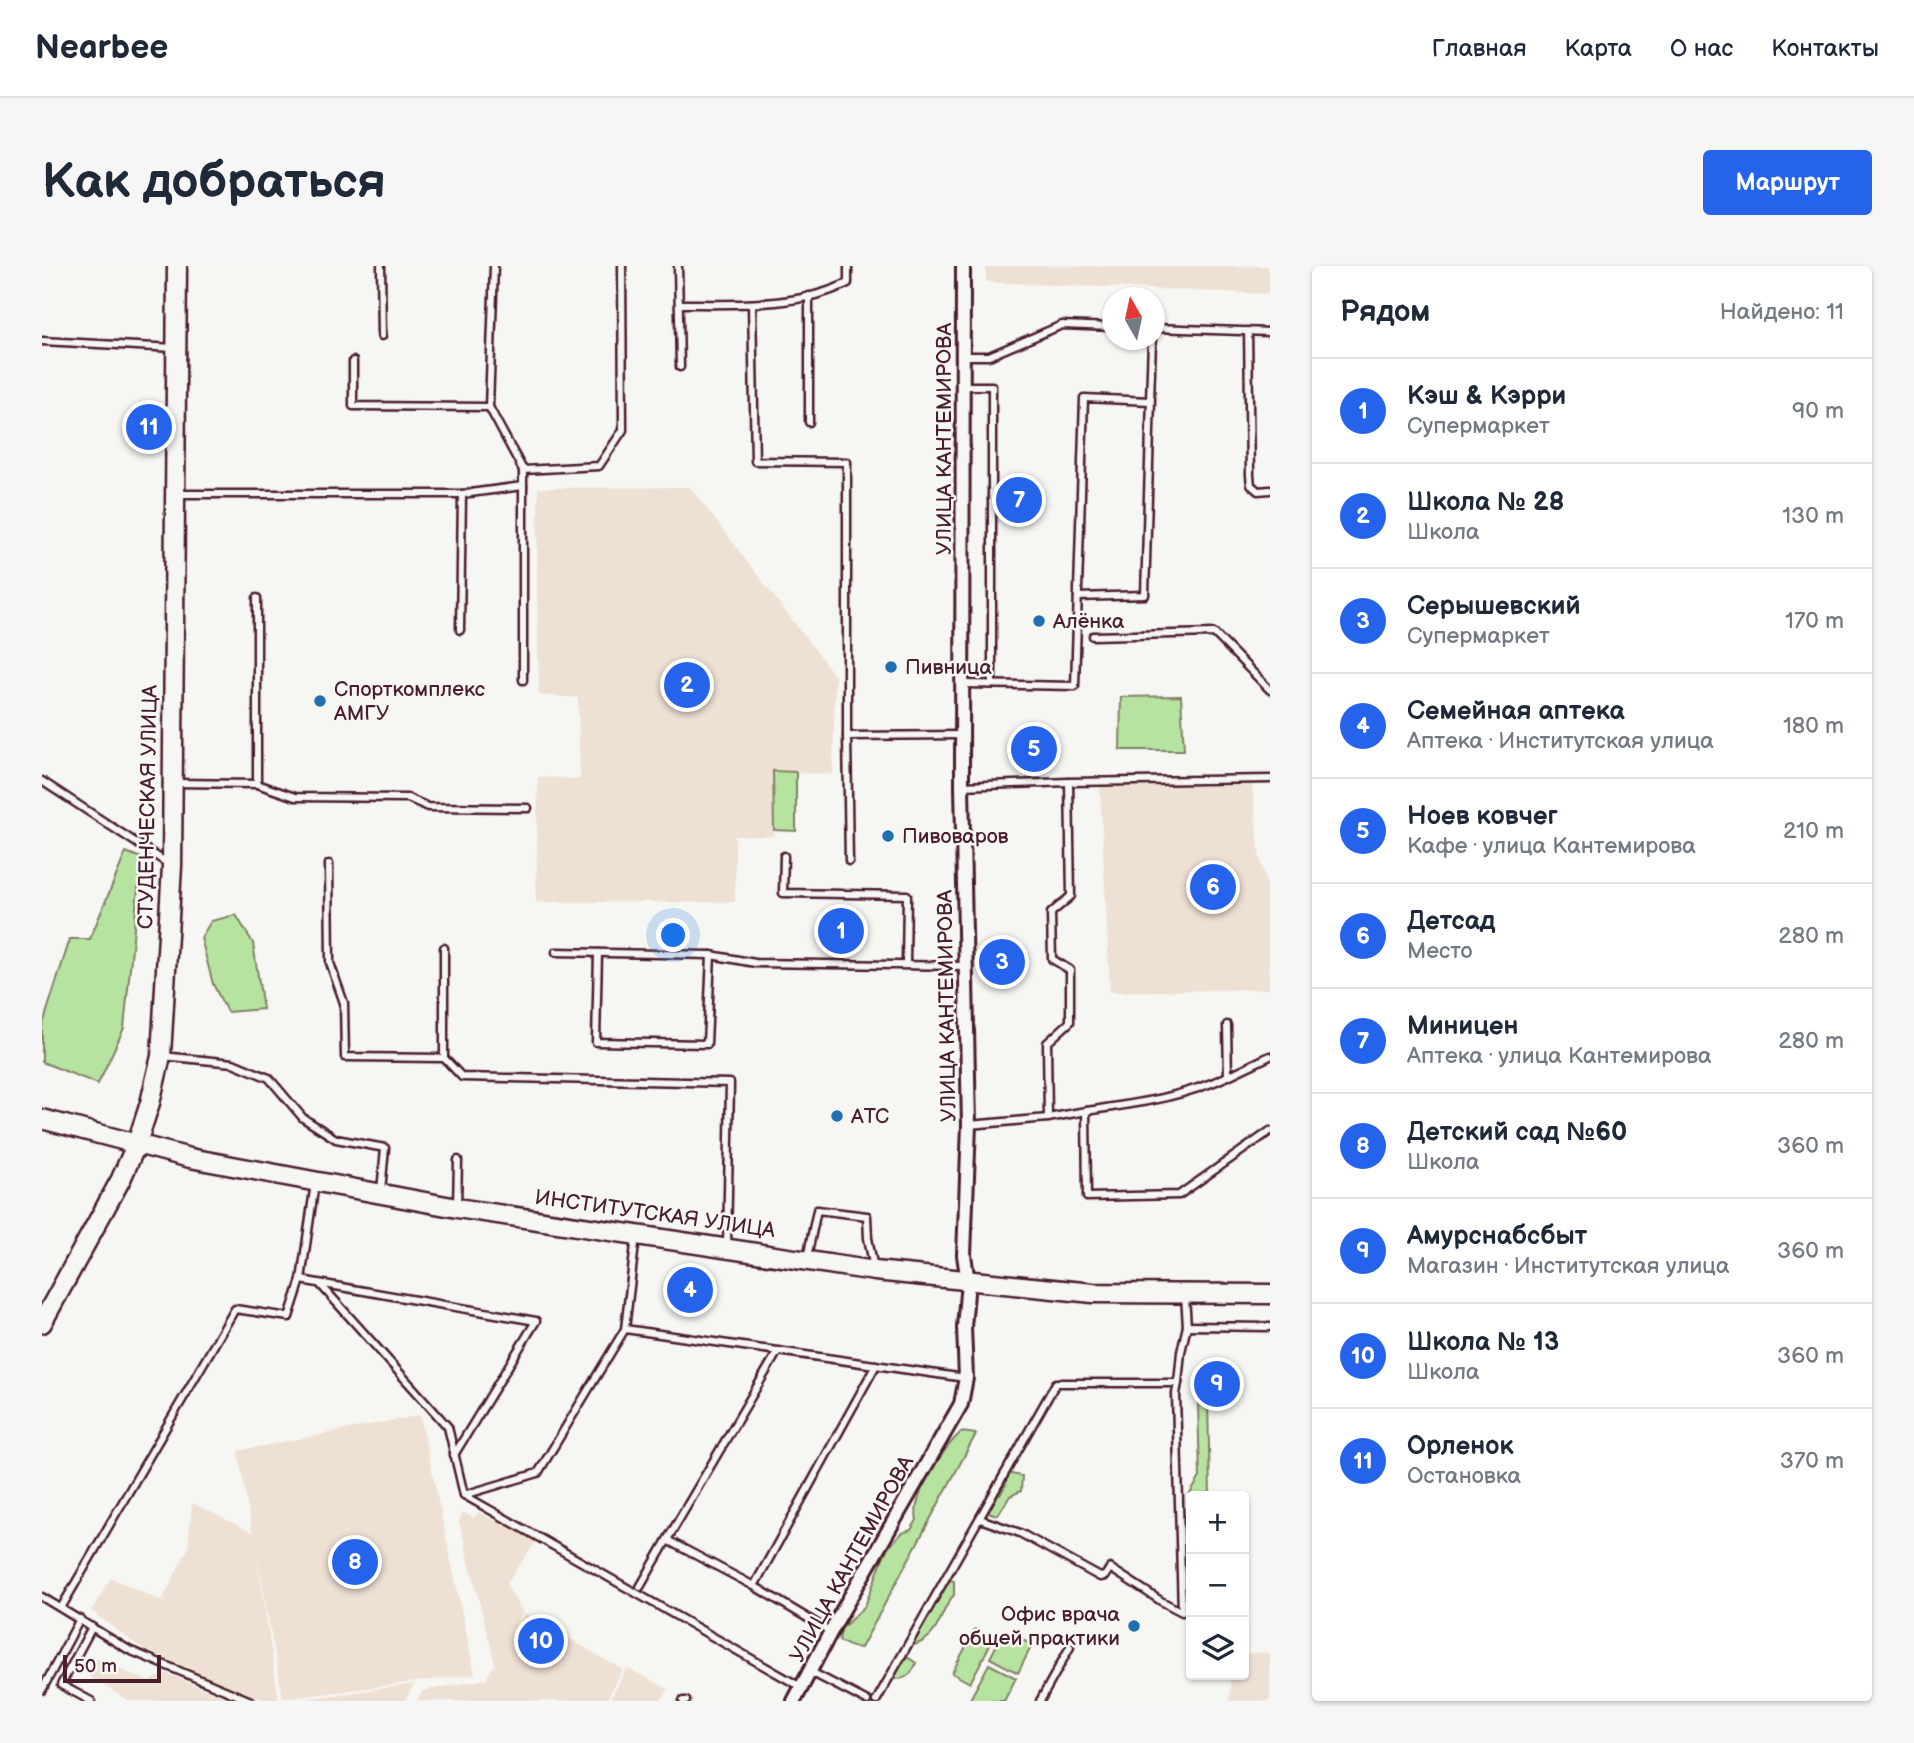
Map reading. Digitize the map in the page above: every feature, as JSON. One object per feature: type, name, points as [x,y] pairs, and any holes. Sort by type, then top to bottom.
[{"type":"main road","name":"СТУДЕНЧЕСКАЯ УЛИЦА","points":[[42,1323],[121,1179],[137,1143],[161,1056],[172,866],[177,266]]},
{"type":"main road","name":"ИНСТИТУТСКАЯ УЛИЦА","points":[[42,1119],[190,1158],[457,1208],[875,1271],[1093,1293],[1270,1294]]},
{"type":"street","name":"УЛИЦА КАНТЕМИРОВА","points":[[794,1701],[961,1404],[966,1378],[964,1327],[968,1282],[964,1255],[969,1125],[962,786],[962,266]]},
{"type":"lane","points":[[381,266],[382,336]]},
{"type":"lane","points":[[494,266],[489,407],[523,470],[523,680]]},
{"type":"lane","points":[[523,470],[599,467],[623,430],[622,266]]},
{"type":"lane","points":[[678,266],[680,367]]},
{"type":"lane","points":[[679,304],[752,304],[830,292],[848,283],[848,266]]},
{"type":"lane","points":[[809,296],[809,422]]},
{"type":"lane","points":[[752,304],[755,461],[847,462],[849,861]]},
{"type":"lane","points":[[964,356],[989,356],[1062,325],[1102,327]]},
{"type":"lane","points":[[1165,328],[1270,332]]},
{"type":"lane","points":[[1248,331],[1251,485],[1258,491],[1270,490]]},
{"type":"lane","points":[[42,341],[177,349]]},
{"type":"lane","points":[[1078,597],[1145,595],[1152,350]]},
{"type":"lane","points":[[353,361],[353,406],[489,407]]},
{"type":"lane","points":[[963,386],[992,386],[992,684]]},
{"type":"lane","points":[[964,684],[1075,686],[1084,398],[1150,401],[1151,394]]},
{"type":"lane","points":[[176,494],[461,494],[523,486]]},
{"type":"lane","points":[[460,630],[461,494]]},
{"type":"lane","points":[[257,598],[257,783]]},
{"type":"lane","points":[[1093,636],[1214,633],[1270,690]]},
{"type":"lane","points":[[847,736],[962,735]]},
{"type":"lane","points":[[962,786],[1270,779]]},
{"type":"lane","points":[[42,780],[172,866]]},
{"type":"lane","points":[[1048,1118],[1047,1043],[1070,1022],[1070,970],[1052,958],[1051,913],[1070,896],[1069,782]]},
{"type":"lane","points":[[173,783],[257,783],[295,797],[408,798],[428,807],[528,808]]},
{"type":"lane","points":[[783,856],[783,893],[907,895],[906,964]]},
{"type":"lane","points":[[329,864],[330,963],[344,1003],[345,1057],[444,1058]]},
{"type":"lane","points":[[444,948],[444,1058],[462,1077],[730,1083],[727,1247]]},
{"type":"lane","points":[[556,952],[710,956],[755,963],[966,966]]},
{"type":"lane","points":[[598,953],[596,1042],[707,1044],[710,956]]},
{"type":"lane","points":[[1227,1025],[1228,1076]]},
{"type":"lane","points":[[161,1056],[233,1063],[269,1079],[303,1118],[336,1139],[384,1148],[381,1194]]},
{"type":"lane","points":[[969,1125],[1048,1118],[1165,1098],[1199,1089],[1270,1056]]},
{"type":"lane","points":[[1086,1111],[1087,1197],[1180,1195],[1270,1131]]},
{"type":"lane","points":[[457,1208],[458,1160]]},
{"type":"lane","points":[[61,1608],[234,1309],[289,1317],[301,1280],[315,1181]]},
{"type":"lane","points":[[806,1260],[817,1210],[867,1216],[868,1238],[875,1271]]},
{"type":"lane","points":[[464,1495],[538,1473],[625,1329],[636,1234]]},
{"type":"lane","points":[[301,1280],[537,1321],[454,1455]]},
{"type":"lane","points":[[320,1284],[447,1427],[464,1495],[802,1688]]},
{"type":"lane","points":[[980,1519],[1020,1533],[1100,1577],[1105,1576],[1110,1568],[1182,1612],[1176,1394],[1187,1326],[1185,1294]]},
{"type":"lane","points":[[1187,1326],[1270,1327]]},
{"type":"lane","points":[[625,1329],[966,1378]]},
{"type":"lane","points":[[640,1587],[778,1351]]},
{"type":"lane","points":[[754,1586],[876,1365]]},
{"type":"lane","points":[[876,1701],[1056,1383],[1178,1383]]},
{"type":"lane","points":[[667,1540],[754,1586],[832,1632]]},
{"type":"lane","points":[[42,1597],[129,1650],[251,1701]]},
{"type":"lane","points":[[42,1690],[79,1619]]},
{"type":"lane","points":[[91,1701],[61,1685],[92,1627]]},
{"type":"lane","points":[[1040,1701],[1070,1647]]},
{"type":"lane","points":[[811,1672],[867,1701]]},
{"type":"shaded area","points":[[986,266],[1270,266],[1270,294],[1165,290],[1165,287],[986,282]]},
{"type":"shaded area","points":[[690,487],[835,676],[833,774],[773,772],[774,836],[735,836],[735,902],[536,902],[538,777],[580,779],[578,698],[539,695],[538,488]]},
{"type":"shaded area","points":[[1252,785],[1260,859],[1267,886],[1270,989],[1110,992],[1100,787]]},
{"type":"shaded area","points":[[420,1415],[475,1674],[283,1699],[257,1557],[279,1701],[266,1701],[143,1649],[91,1611],[111,1578],[162,1601],[188,1548],[192,1503],[252,1532],[238,1451]]},
{"type":"shaded area","points":[[463,1512],[474,1518],[479,1512],[495,1521],[501,1514],[541,1535],[506,1584],[523,1612],[511,1634],[525,1613],[623,1670],[606,1701],[417,1701],[422,1691],[486,1679],[495,1664],[459,1522]]},
{"type":"shaded area","points":[[1249,1653],[1270,1653],[1270,1701],[1229,1701],[1231,1680],[1249,1680]]},
{"type":"shaded area","points":[[95,1658],[149,1682],[165,1673],[234,1701],[129,1701],[87,1675]]},
{"type":"shaded area","points":[[627,1668],[668,1689],[661,1701],[609,1701]]},
{"type":"shaded area","points":[[414,1684],[405,1701],[290,1701]]},
{"type":"green space","points":[[1181,696],[1184,750],[1120,750],[1121,697]]},
{"type":"green space","points":[[773,771],[796,772],[796,831],[774,830]]},
{"type":"green space","points":[[126,852],[141,858],[124,1028],[98,1084],[42,1062],[42,1027],[70,939],[90,939]]},
{"type":"green space","points":[[236,915],[253,943],[263,1009],[227,1012],[213,984],[201,938],[211,921]]},
{"type":"green space","points":[[1208,1399],[1210,1491],[1192,1491],[1200,1477],[1198,1404]]},
{"type":"green space","points":[[961,1432],[976,1434],[861,1648],[839,1641],[841,1629],[865,1606],[886,1550],[902,1533],[911,1530],[917,1520],[919,1498],[930,1473]]},
{"type":"green space","points":[[1005,1473],[1022,1476],[1021,1491],[1010,1496],[998,1515],[987,1512],[991,1496],[1000,1495],[1006,1484]]},
{"type":"green space","points":[[942,1578],[954,1581],[954,1595],[931,1635],[923,1642],[910,1647],[906,1656],[916,1663],[911,1672],[904,1678],[892,1677],[887,1674]]},
{"type":"green space","points":[[975,1629],[993,1639],[970,1683],[952,1673]]},
{"type":"green space","points":[[1004,1630],[1032,1645],[1018,1673],[990,1658]]},
{"type":"green space","points":[[989,1664],[1016,1678],[1004,1701],[969,1701]]},
{"type":"place","name":"Орленок","points":[[149,427]]},
{"type":"place","name":"Миницен","points":[[1019,500]]},
{"type":"place","name":"Алёнка","points":[[1039,621]]},
{"type":"place","name":"Пивница","points":[[891,667]]},
{"type":"place","name":"Школа № 28","points":[[687,685]]},
{"type":"place","name":"Спорткомплекс АМГУ","points":[[320,701]]},
{"type":"place","name":"Ноев ковчег","points":[[1034,749]]},
{"type":"place","name":"Пивоваров","points":[[888,836]]},
{"type":"place","name":"Детсад","points":[[1213,887]]},
{"type":"place","name":"Кэш & Кэрри","points":[[841,931]]},
{"type":"place","name":"Серышевский","points":[[1002,962]]},
{"type":"place","name":"АТС","points":[[837,1116]]},
{"type":"place","name":"Семейная аптека","points":[[690,1290]]},
{"type":"place","name":"Амурснабсбыт","points":[[1217,1384]]},
{"type":"place","name":"Детский сад №60","points":[[355,1562]]},
{"type":"place","name":"Офис врача общей практики","points":[[1134,1626]]},
{"type":"place","name":"Школа № 13","points":[[541,1641]]}]
